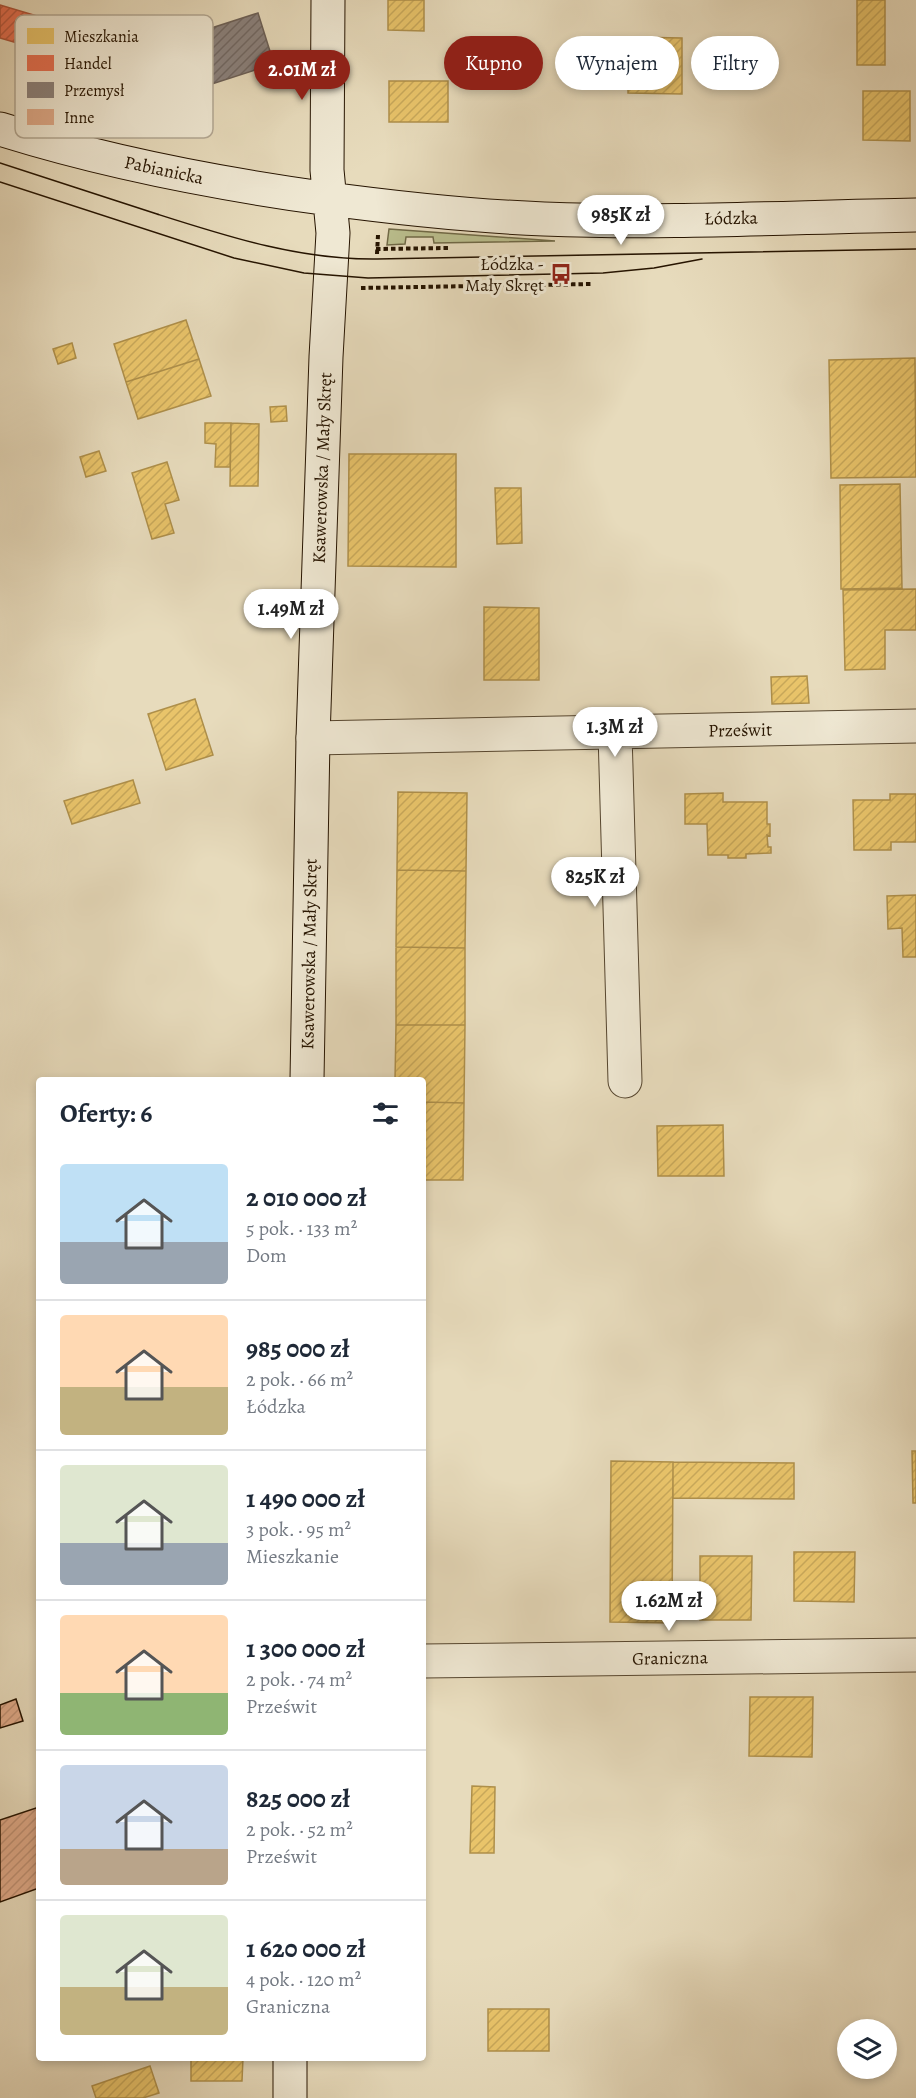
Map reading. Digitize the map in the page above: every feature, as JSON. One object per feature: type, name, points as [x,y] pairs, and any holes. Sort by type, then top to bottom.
[{"type":"street","name":"Ksawerowska / Mały Skręt","points":[[307,1077],[313,738],[326,357],[333,232],[327,153],[328,0]]},
{"type":"street","name":"Pabianicka","points":[[0,129],[15,133]]},
{"type":"street","name":"Pabianicka","points":[[31,138],[147,168],[330,199]]},
{"type":"street","name":"Łódzka","points":[[330,199],[416,210],[544,219],[624,220],[916,215]]},
{"type":"street","name":"Prześwit","points":[[313,738],[916,726]]},
{"type":"street","points":[[615,733],[625,1081]]},
{"type":"street","name":"Graniczna","points":[[426,1661],[916,1655]]},
{"type":"street","points":[[290,2061],[290,2098]]},
{"type":"path","points":[[357,288],[592,284]]},
{"type":"green space","points":[[389,229],[555,241],[434,243],[433,237],[406,237],[405,244],[387,245]]},
{"type":"building: Mieszkania","points":[[388,0],[424,0],[424,31],[388,30]]},
{"type":"building: Mieszkania","points":[[857,0],[885,0],[885,65],[857,65]]},
{"type":"building: Mieszkania","points":[[679,38],[682,38],[682,94],[628,93],[628,90],[679,90]]},
{"type":"building: Mieszkania","points":[[389,81],[444,81],[444,90],[448,90],[448,122],[389,122]]},
{"type":"building: Mieszkania","points":[[863,91],[910,91],[910,141],[863,140]]},
{"type":"building: Mieszkania","points":[[186,320],[199,359],[126,382],[114,344]]},
{"type":"building: Mieszkania","points":[[72,343],[76,358],[58,364],[53,349]]},
{"type":"building: Mieszkania","points":[[915,358],[916,477],[831,478],[829,360]]},
{"type":"building: Mieszkania","points":[[199,359],[211,396],[138,419],[126,382]]},
{"type":"building: Mieszkania","points":[[286,406],[287,421],[271,422],[270,407]]},
{"type":"building: Mieszkania","points":[[205,423],[231,423],[230,467],[215,467],[216,444],[205,443]]},
{"type":"building: Mieszkania","points":[[231,423],[259,424],[258,486],[230,486]]},
{"type":"building: Mieszkania","points":[[99,451],[106,471],[86,477],[80,457]]},
{"type":"building: Mieszkania","points":[[349,454],[456,454],[456,567],[348,566]]},
{"type":"building: Mieszkania","points":[[167,462],[179,500],[165,504],[174,533],[152,539],[132,473]]},
{"type":"building: Mieszkania","points":[[900,484],[902,588],[841,589],[840,485]]},
{"type":"building: Mieszkania","points":[[495,488],[521,488],[522,543],[497,544]]},
{"type":"building: Mieszkania","points":[[916,589],[916,630],[885,630],[885,669],[845,670],[843,590]]},
{"type":"building: Mieszkania","points":[[484,607],[539,608],[539,680],[484,680]]},
{"type":"building: Mieszkania","points":[[807,676],[809,703],[772,704],[771,677]]},
{"type":"building: Mieszkania","points":[[195,699],[213,755],[166,770],[148,714]]},
{"type":"building: Mieszkania","points":[[133,780],[140,803],[72,824],[64,801]]},
{"type":"building: Mieszkania","points":[[398,792],[467,793],[466,871],[397,870]]},
{"type":"building: Mieszkania","points":[[723,793],[723,802],[767,802],[767,824],[770,824],[770,836],[767,835],[771,853],[746,854],[746,858],[708,855],[707,824],[685,824],[685,794]]},
{"type":"building: Mieszkania","points":[[890,794],[916,794],[916,842],[891,842],[891,850],[854,850],[853,800],[890,800]]},
{"type":"building: Mieszkania","points":[[397,870],[466,871],[465,948],[396,947]]},
{"type":"building: Mieszkania","points":[[916,895],[916,957],[903,957],[902,928],[888,929],[887,896]]},
{"type":"building: Mieszkania","points":[[396,947],[465,948],[465,1025],[396,1025]]},
{"type":"building: Mieszkania","points":[[396,1025],[465,1025],[464,1103],[426,1102],[426,1077],[395,1077]]},
{"type":"building: Mieszkania","points":[[426,1102],[464,1103],[463,1180],[426,1180]]},
{"type":"building: Mieszkania","points":[[723,1125],[724,1176],[658,1176],[657,1126]]},
{"type":"building: Mieszkania","points":[[912,1451],[916,1451],[916,1503],[913,1503]]},
{"type":"building: Mieszkania","points":[[611,1461],[673,1462],[672,1623],[610,1622]]},
{"type":"building: Mieszkania","points":[[673,1462],[794,1463],[794,1499],[673,1498]]},
{"type":"building: Mieszkania","points":[[794,1552],[855,1552],[854,1602],[794,1601]]},
{"type":"building: Mieszkania","points":[[700,1556],[752,1556],[751,1620],[700,1620]]},
{"type":"building: Mieszkania","points":[[750,1697],[813,1697],[812,1757],[749,1756]]},
{"type":"building: Mieszkania","points":[[472,1786],[495,1787],[494,1853],[470,1853]]},
{"type":"building: Mieszkania","points":[[488,2009],[549,2009],[549,2051],[488,2051]]},
{"type":"building: Mieszkania","points":[[191,2061],[243,2061],[242,2081],[191,2081]]},
{"type":"building: Mieszkania","points":[[150,2066],[159,2093],[143,2098],[96,2098],[92,2086]]},
{"type":"building: Handel","points":[[0,5],[34,15],[15,15],[15,42],[0,38]]},
{"type":"building: Przemysł","points":[[258,13],[274,64],[213,84],[213,27]]},
{"type":"building: Inne","points":[[16,1699],[23,1721],[0,1728],[0,1705]]},
{"type":"building: Inne","points":[[36,1808],[36,1889],[0,1902],[0,1820]]},
{"type":"tram line","points":[[0,163],[238,239],[320,256],[377,259],[916,249]]},
{"type":"tram line","points":[[0,182],[234,258],[304,273],[368,278],[603,273],[654,268],[702,259]]},
{"type":"place","name":"Łódzka - Mały Skręt","points":[[561,274]]}]
